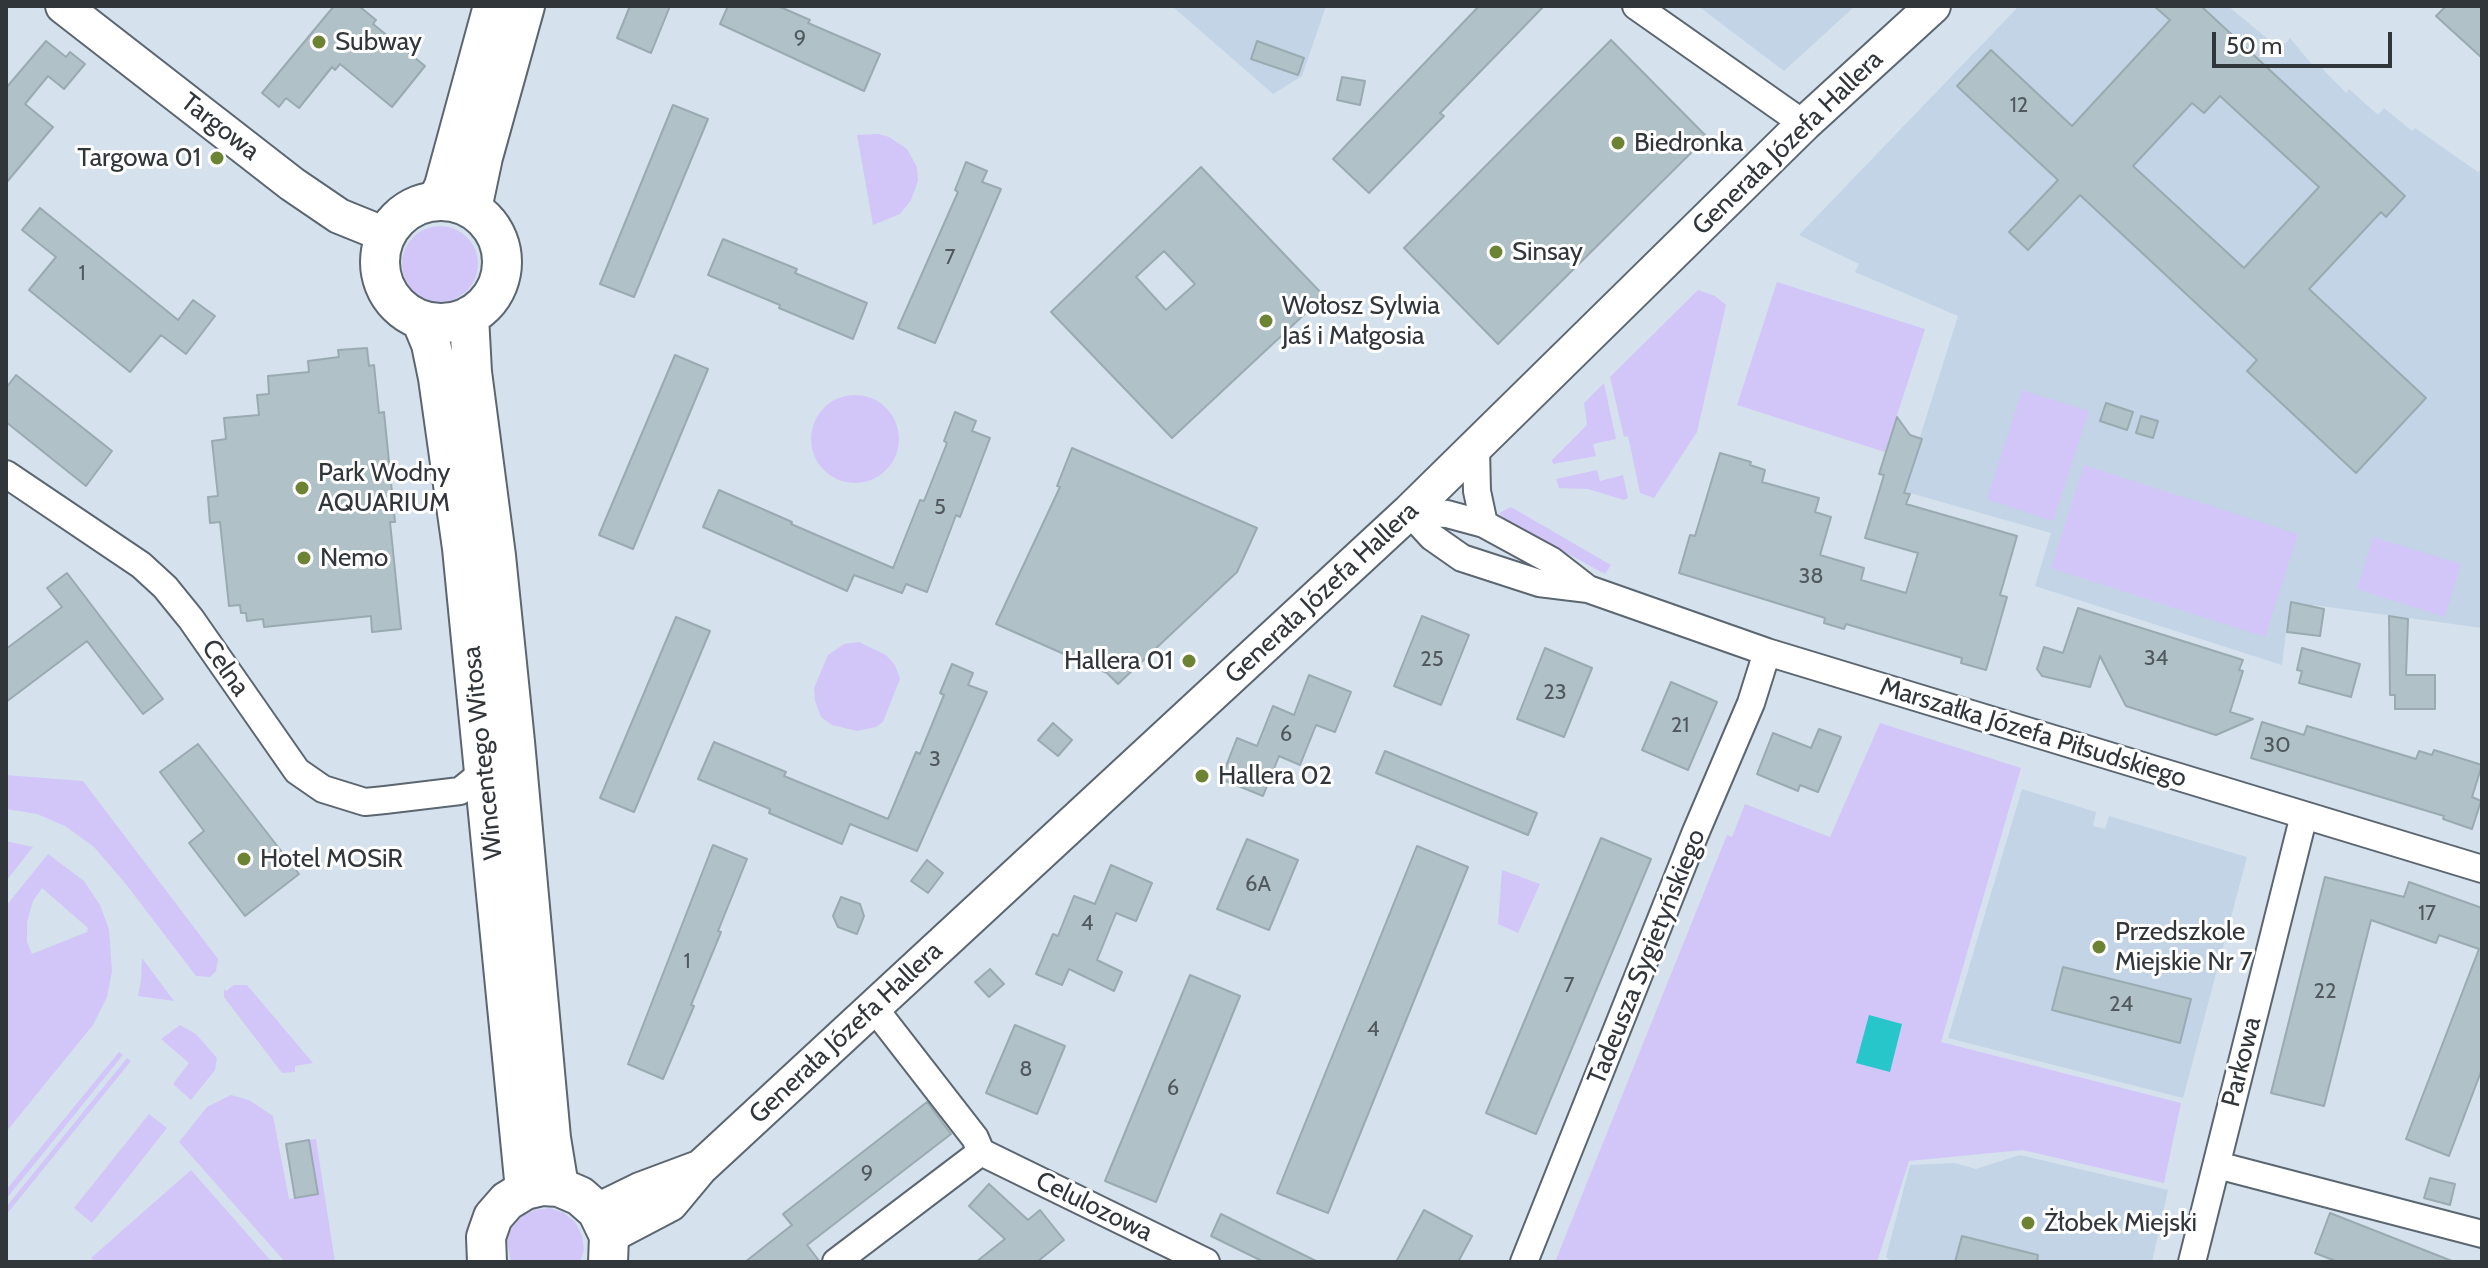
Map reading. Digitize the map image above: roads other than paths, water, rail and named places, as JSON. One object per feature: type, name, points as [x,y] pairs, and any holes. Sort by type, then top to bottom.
[{"type":"main road","points":[[455,205],[444,186],[493,6]]},
{"type":"main road","points":[[455,205],[483,157],[525,6]]},
{"type":"main road","points":[[421,204],[455,205],[485,219],[495,232],[501,248],[500,280],[493,295],[469,316],[453,322],[421,320],[400,306],[384,285],[380,269],[381,251],[395,221],[407,211],[421,204]]},
{"type":"main road","name":"Wincentego Witosa","points":[[469,316],[472,372],[496,556],[510,696],[551,1138],[542,1189]]},
{"type":"main road","name":"Wincentego Witosa","points":[[421,320],[431,344],[438,378],[462,548],[478,790],[542,1189]]},
{"type":"main road","points":[[487,1262],[486,1237],[493,1217],[507,1201],[542,1189],[580,1196],[605,1237]]},
{"type":"street","name":"Targowa","points":[[63,6],[292,184],[339,216],[386,235]]},
{"type":"street","points":[[1636,6],[1804,124]]},
{"type":"street","name":"Generała Józefa Hallera","points":[[605,1237],[640,1190],[700,1168],[874,1008],[1409,512],[1804,124],[1933,6]]},
{"type":"street","points":[[1476,448],[1477,491],[1484,524]]},
{"type":"street","name":"Celna","points":[[6,474],[141,565],[165,587],[191,619],[297,771],[323,789],[365,802],[478,790]]},
{"type":"street","name":"Marszałka Józefa Piłsudskiego","points":[[1409,512],[1447,514],[1484,524],[1552,561],[1588,589]]},
{"type":"street","name":"Marszałka Józefa Piłsudskiego","points":[[1409,512],[1432,537],[1462,558],[1539,583],[1588,589],[1767,652],[2482,869]]},
{"type":"street","name":"Tadeusza Sygietyńskiego","points":[[1524,1262],[1695,834],[1751,703],[1767,652]]},
{"type":"street","name":"Parkowa","points":[[2192,1262],[2304,815]]},
{"type":"street","points":[[836,1262],[981,1152],[975,1138],[874,1008]]},
{"type":"street","name":"Celulozowa","points":[[981,1152],[1206,1262]]},
{"type":"street","points":[[2217,1165],[2482,1234]]},
{"type":"water","points":[[1869,1015],[1902,1024],[1890,1072],[1856,1063]]},
{"type":"place","name":"Subway","points":[[319,42]]},
{"type":"place","name":"Biedronka","points":[[1618,143]]},
{"type":"place","name":"Targowa 01","points":[[217,158]]},
{"type":"place","name":"Sinsay","points":[[1496,252]]},
{"type":"place","name":"Wołosz Sylwia Jaś i Małgosia","points":[[1266,321]]},
{"type":"place","name":"Park Wodny AQUARIUM","points":[[302,488]]},
{"type":"place","name":"Nemo","points":[[304,558]]},
{"type":"place","name":"Hallera 01","points":[[1189,661]]},
{"type":"place","name":"Hallera 02","points":[[1202,776]]},
{"type":"place","name":"Hotel MOSiR","points":[[244,859]]},
{"type":"place","name":"Przedszkole Miejskie Nr 7","points":[[2099,947]]},
{"type":"place","name":"Żłobek Miejski","points":[[2028,1223]]}]
